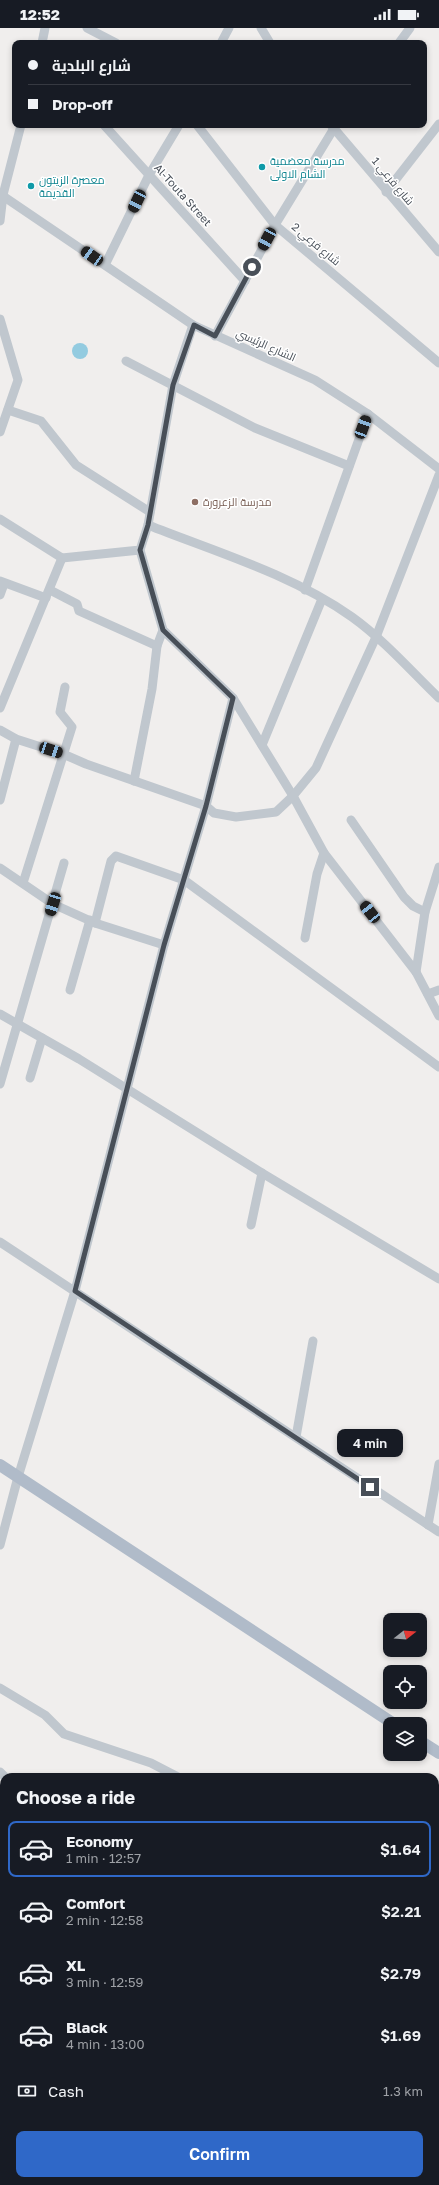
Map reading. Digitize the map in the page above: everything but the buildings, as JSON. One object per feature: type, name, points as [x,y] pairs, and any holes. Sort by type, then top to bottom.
[{"type":"main road","points":[[0,1465],[383,1717]]},
{"type":"main road","points":[[427,1745],[439,1753]]},
{"type":"street","points":[[43,40],[45,28]]},
{"type":"street","points":[[87,28],[110,40]]},
{"type":"street","points":[[223,40],[229,28]]},
{"type":"street","points":[[261,28],[268,40]]},
{"type":"street","points":[[401,40],[410,28]]},
{"type":"street","points":[[386,192],[439,124]]},
{"type":"street","points":[[0,221],[2,194],[20,128]]},
{"type":"street","name":"Al-Touta Street","points":[[107,128],[245,280]]},
{"type":"street","points":[[105,265],[149,175],[177,128]]},
{"type":"street","name":"شارع فرعي 2","points":[[199,128],[275,225],[439,363]]},
{"type":"street","points":[[215,336],[275,225],[332,128]]},
{"type":"street","name":"شارع فرعي 1","points":[[335,128],[386,192],[439,252]]},
{"type":"street","name":"الشارع الرئيسي","points":[[2,194],[194,325],[215,336],[315,380],[368,414],[439,469]]},
{"type":"street","points":[[0,319],[18,380],[0,432]]},
{"type":"street","points":[[194,325],[173,385],[148,525],[140,550],[163,630],[233,698],[293,796],[324,854],[416,972],[439,1016]]},
{"type":"street","points":[[126,361],[255,428],[349,466]]},
{"type":"street","points":[[8,410],[41,421],[76,465],[150,512]]},
{"type":"street","points":[[305,590],[368,414]]},
{"type":"street","points":[[0,730],[16,739],[63,754],[206,806],[214,814],[236,817],[276,812],[293,796],[316,768],[376,638],[439,475]]},
{"type":"street","points":[[0,519],[62,558],[140,550]]},
{"type":"street","points":[[148,525],[287,580],[322,598],[352,617],[439,698]]},
{"type":"street","points":[[0,708],[62,558]]},
{"type":"street","points":[[0,595],[2,583],[48,594],[77,604],[79,611],[158,646]]},
{"type":"street","points":[[262,745],[322,598]]},
{"type":"street","points":[[134,781],[152,689],[158,646],[163,630]]},
{"type":"street","points":[[23,883],[72,727],[60,712],[65,687]]},
{"type":"street","points":[[0,1545],[18,1477],[75,1291],[164,945],[206,806],[233,698]]},
{"type":"street","points":[[0,800],[16,739]]},
{"type":"street","points":[[351,820],[404,897],[413,906],[425,912]]},
{"type":"street","points":[[305,938],[317,874],[324,854]]},
{"type":"street","points":[[70,990],[111,861],[116,856],[184,880],[439,1067]]},
{"type":"street","points":[[0,1084],[64,863]]},
{"type":"street","points":[[416,972],[425,912],[439,867]]},
{"type":"street","points":[[0,868],[53,904],[92,922],[164,945]]},
{"type":"street","points":[[428,994],[439,990]]},
{"type":"street","points":[[0,1014],[17,1022],[262,1173],[439,1279]]},
{"type":"street","points":[[30,1078],[42,1038]]},
{"type":"street","points":[[251,1225],[262,1173]]},
{"type":"street","points":[[0,1242],[439,1532]]},
{"type":"street","points":[[296,1437],[313,1341]]},
{"type":"street","points":[[428,1525],[439,1464]]},
{"type":"street","points":[[0,1688],[45,1715],[64,1734],[151,1763],[170,1773]]},
{"type":"water","points":[[80,343],[87,348],[88,351],[83,358],[80,359],[73,354],[72,351],[77,344]]},
{"type":"place","name":"مدرسة معضمية الشام الاولى","points":[[262,167]]},
{"type":"place","name":"معصرة الزيتون القديمة","points":[[31,186]]},
{"type":"place","name":"مدرسة الزعرورة","points":[[195,502]]},
{"type":"route","points":[[252,267],[215,336],[194,325],[173,385],[148,525],[140,550],[163,630],[233,698],[206,806],[164,945],[75,1291],[370,1487]]}]
